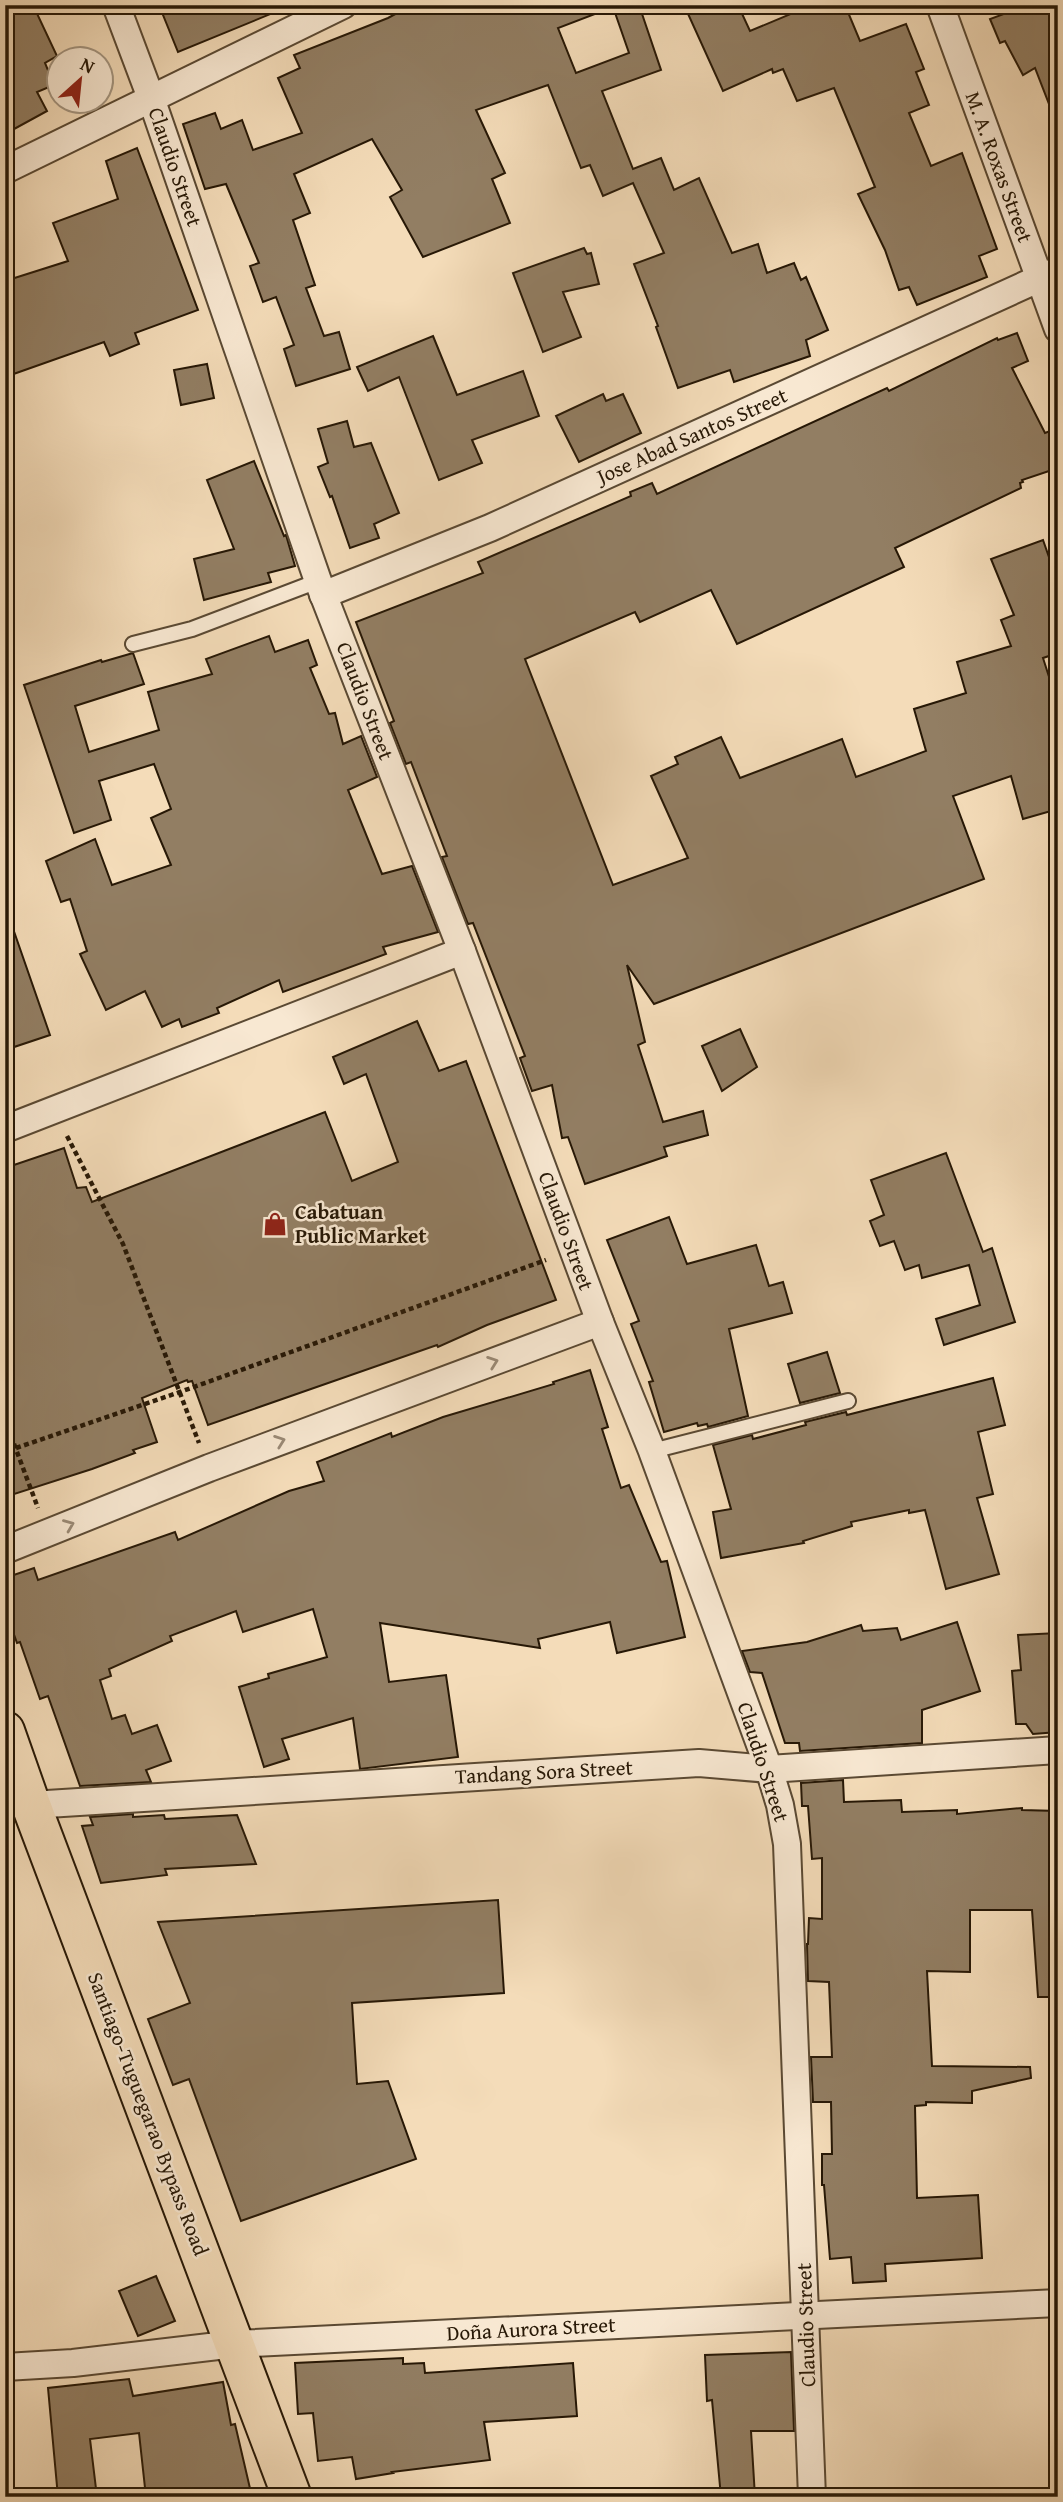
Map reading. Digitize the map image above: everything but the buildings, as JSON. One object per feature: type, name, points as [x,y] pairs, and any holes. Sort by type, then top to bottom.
[{"type":"highway","name":"Santiago-Tuguegarao Bypass Road","points":[[5,1731],[292,2497]]},
{"type":"street","name":"Claudio Street","points":[[116,5],[151,98],[321,588],[462,951],[600,1322],[652,1451],[780,1805],[787,1844],[812,2497]]},
{"type":"street","points":[[5,170],[343,5]]},
{"type":"street","name":"M. A. Roxas Street","points":[[940,5],[1049,274],[1058,329]]},
{"type":"street","name":"Jose Abad Santos Street","points":[[321,588],[490,528],[1049,274]]},
{"type":"street","points":[[5,1129],[462,951]]},
{"type":"street","points":[[5,1550],[209,1468],[600,1322]]},
{"type":"street","name":"Tandang Sora Street","points":[[31,1805],[699,1763],[769,1769],[1058,1750]]},
{"type":"street","name":"Doña Aurora Street","points":[[5,2367],[74,2363],[236,2344],[1058,2303]]},
{"type":"lane","points":[[133,644],[192,629],[321,588]]},
{"type":"lane","points":[[652,1451],[848,1401]]},
{"type":"path","points":[[54,1110],[122,1244],[209,1468]]},
{"type":"path","points":[[16,1448],[180,1392],[573,1250]]},
{"type":"path","points":[[5,1420],[47,1534]]},
{"type":"place","name":"Cabatuan Public Market","points":[[275,1224]]}]
